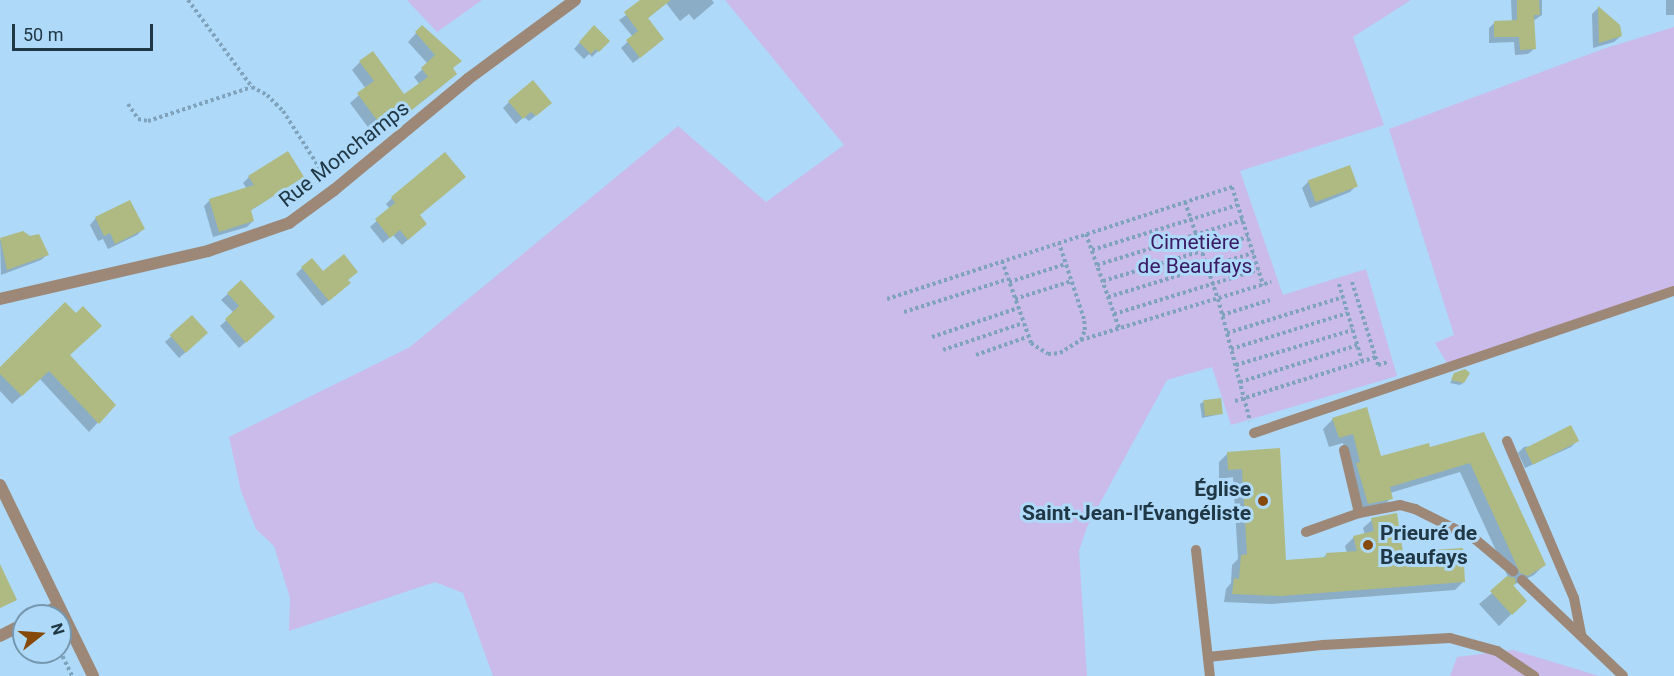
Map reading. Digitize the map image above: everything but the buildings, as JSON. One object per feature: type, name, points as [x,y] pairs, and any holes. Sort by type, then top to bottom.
[{"type":"street","name":"Rue Monchamps","points":[[0,299],[207,251],[289,223],[334,190],[468,79],[574,0]]},
{"type":"street","points":[[0,485],[58,604]]},
{"type":"street","points":[[72,633],[93,676]]},
{"type":"lane","points":[[1254,433],[1674,291]]},
{"type":"lane","points":[[1507,441],[1574,598],[1581,634]]},
{"type":"lane","points":[[1344,450],[1359,513]]},
{"type":"lane","points":[[1306,532],[1359,513],[1400,505],[1415,509],[1475,539],[1513,571]]},
{"type":"lane","points":[[1196,550],[1210,676]]},
{"type":"lane","points":[[1522,580],[1623,676]]},
{"type":"lane","points":[[1208,657],[1323,645],[1450,638],[1497,651],[1534,676]]},
{"type":"path","points":[[188,0],[252,87],[267,95],[283,111],[334,190]]},
{"type":"path","points":[[128,104],[138,119],[148,121],[252,87]]},
{"type":"path","points":[[887,299],[1232,187],[1263,285]]},
{"type":"path","points":[[1185,202],[1218,299],[1254,433]]},
{"type":"path","points":[[1092,250],[1237,204]]},
{"type":"path","points":[[1097,265],[1242,220]]},
{"type":"path","points":[[1086,234],[1119,328]]},
{"type":"path","points":[[1103,281],[1248,237]]},
{"type":"path","points":[[1059,243],[1084,319],[1085,330],[1081,340]]},
{"type":"path","points":[[1108,297],[1253,253]]},
{"type":"path","points":[[1002,261],[1027,337],[1031,343],[1048,354],[1060,353],[1081,340],[1271,282]]},
{"type":"path","points":[[904,312],[1066,264]]},
{"type":"path","points":[[1114,314],[1258,270]]},
{"type":"path","points":[[1015,299],[1072,281]]},
{"type":"path","points":[[1352,282],[1378,365],[1388,362]]},
{"type":"path","points":[[1339,284],[1362,361]]},
{"type":"path","points":[[1227,333],[1343,297]]},
{"type":"path","points":[[1222,315],[1270,300]]},
{"type":"path","points":[[932,337],[1018,308]]},
{"type":"path","points":[[1231,349],[1348,313]]},
{"type":"path","points":[[943,350],[1023,323]]},
{"type":"path","points":[[1236,365],[1353,330]]},
{"type":"path","points":[[976,355],[1027,337]]},
{"type":"path","points":[[1240,382],[1358,345]]},
{"type":"path","points":[[1235,401],[1376,357]]},
{"type":"green space","points":[[407,0],[482,0],[437,32]]},
{"type":"green space","name":"Cimetière de Beaufays","points":[[725,0],[1411,0],[1353,37],[1384,125],[1240,171],[1283,295],[1366,269],[1397,376],[1231,425],[1212,367],[1167,380],[1087,527],[1079,551],[1087,676],[493,676],[463,593],[435,582],[289,631],[290,598],[274,546],[256,529],[241,491],[229,437],[410,347],[678,126],[766,202],[844,145]]},
{"type":"green space","points":[[1674,27],[1674,291],[1447,363],[1435,343],[1454,335],[1389,129],[1603,49]]},
{"type":"green space","points":[[1513,650],[1599,676],[1450,676],[1457,657]]},
{"type":"place","name":"Église Saint-Jean-l'Évangéliste","points":[[1263,501]]},
{"type":"place","name":"Prieuré de Beaufays","points":[[1368,545]]}]
